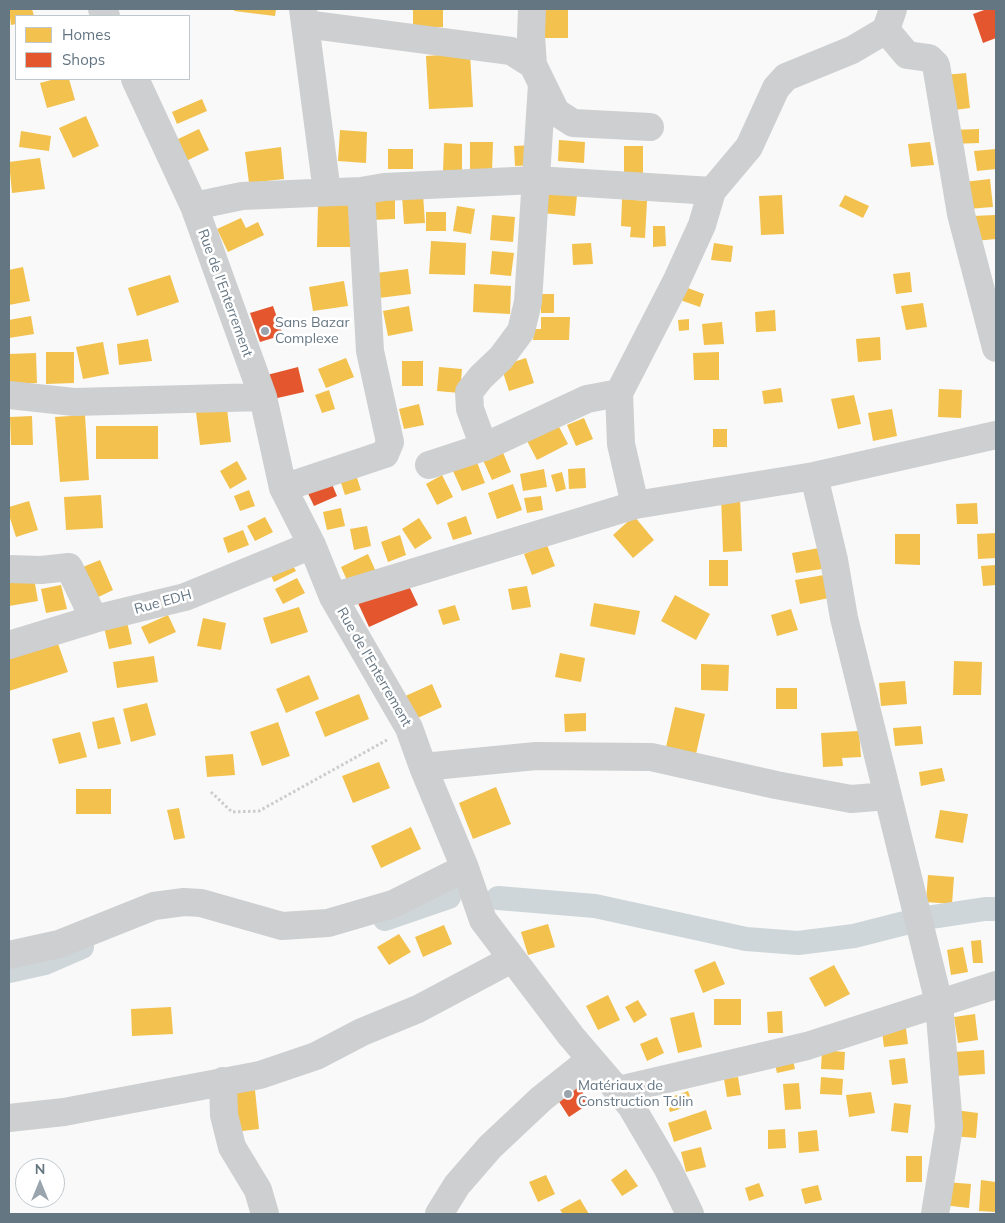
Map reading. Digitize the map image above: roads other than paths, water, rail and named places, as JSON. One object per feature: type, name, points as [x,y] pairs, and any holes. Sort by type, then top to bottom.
[{"type":"street","points":[[484,447],[470,408],[469,392],[481,377],[501,358],[521,331],[528,302],[536,180],[538,74],[531,36],[532,9]]},
{"type":"street","points":[[327,192],[304,16],[511,50],[538,74],[556,112],[573,124],[650,126]]},
{"type":"street","points":[[635,505],[621,444],[619,393],[676,282],[702,225],[712,191],[749,147],[776,88],[786,78],[852,50],[889,19],[907,55],[929,58],[936,65],[962,214],[996,348]]},
{"type":"street","name":"Rue de l'Enterrement","points":[[135,80],[194,206],[263,397],[283,488],[312,545],[334,597],[409,728],[465,868],[483,920],[590,1060],[619,1090],[631,1106],[668,1169],[690,1214]]},
{"type":"street","points":[[194,206],[242,196],[360,191],[384,186],[536,180],[712,191]]},
{"type":"street","points":[[283,488],[385,454],[390,442],[370,351],[360,191]]},
{"type":"street","points":[[429,465],[484,447],[588,399],[619,393]]},
{"type":"street","points":[[9,395],[74,402],[263,397]]},
{"type":"street","points":[[334,597],[635,505],[814,476],[996,435]]},
{"type":"street","points":[[814,476],[834,560],[844,618],[939,1002],[948,1127],[935,1214]]},
{"type":"street","name":"Rue EDH","points":[[9,645],[94,619],[185,597],[312,545]]},
{"type":"street","points":[[9,569],[41,570],[69,567],[94,619]]},
{"type":"street","points":[[423,767],[536,756],[651,757],[776,785],[851,799],[887,796]]},
{"type":"street","points":[[9,955],[59,944],[154,906],[184,902],[200,903],[282,926],[328,924],[393,904],[465,868]]},
{"type":"street","points":[[9,1118],[64,1112],[260,1075],[316,1056],[362,1032],[418,1009],[512,959]]},
{"type":"street","points":[[619,1090],[806,1046],[996,985]]},
{"type":"street","points":[[439,1214],[457,1185],[490,1147],[541,1099],[590,1060]]},
{"type":"street","points":[[223,1081],[224,1115],[232,1147],[258,1190],[265,1214]]},
{"type":"waterway","points":[[385,919],[449,897]]},
{"type":"waterway","points":[[498,898],[595,906],[746,939],[798,943],[854,936],[909,922]]},
{"type":"waterway","points":[[932,917],[996,909]]},
{"type":"waterway","points":[[9,971],[45,963],[82,947]]},
{"type":"place","name":"Sans Bazar Complexe","points":[[265,331]]},
{"type":"place","name":"Matériaux de Construction Tolin","points":[[568,1094]]}]
